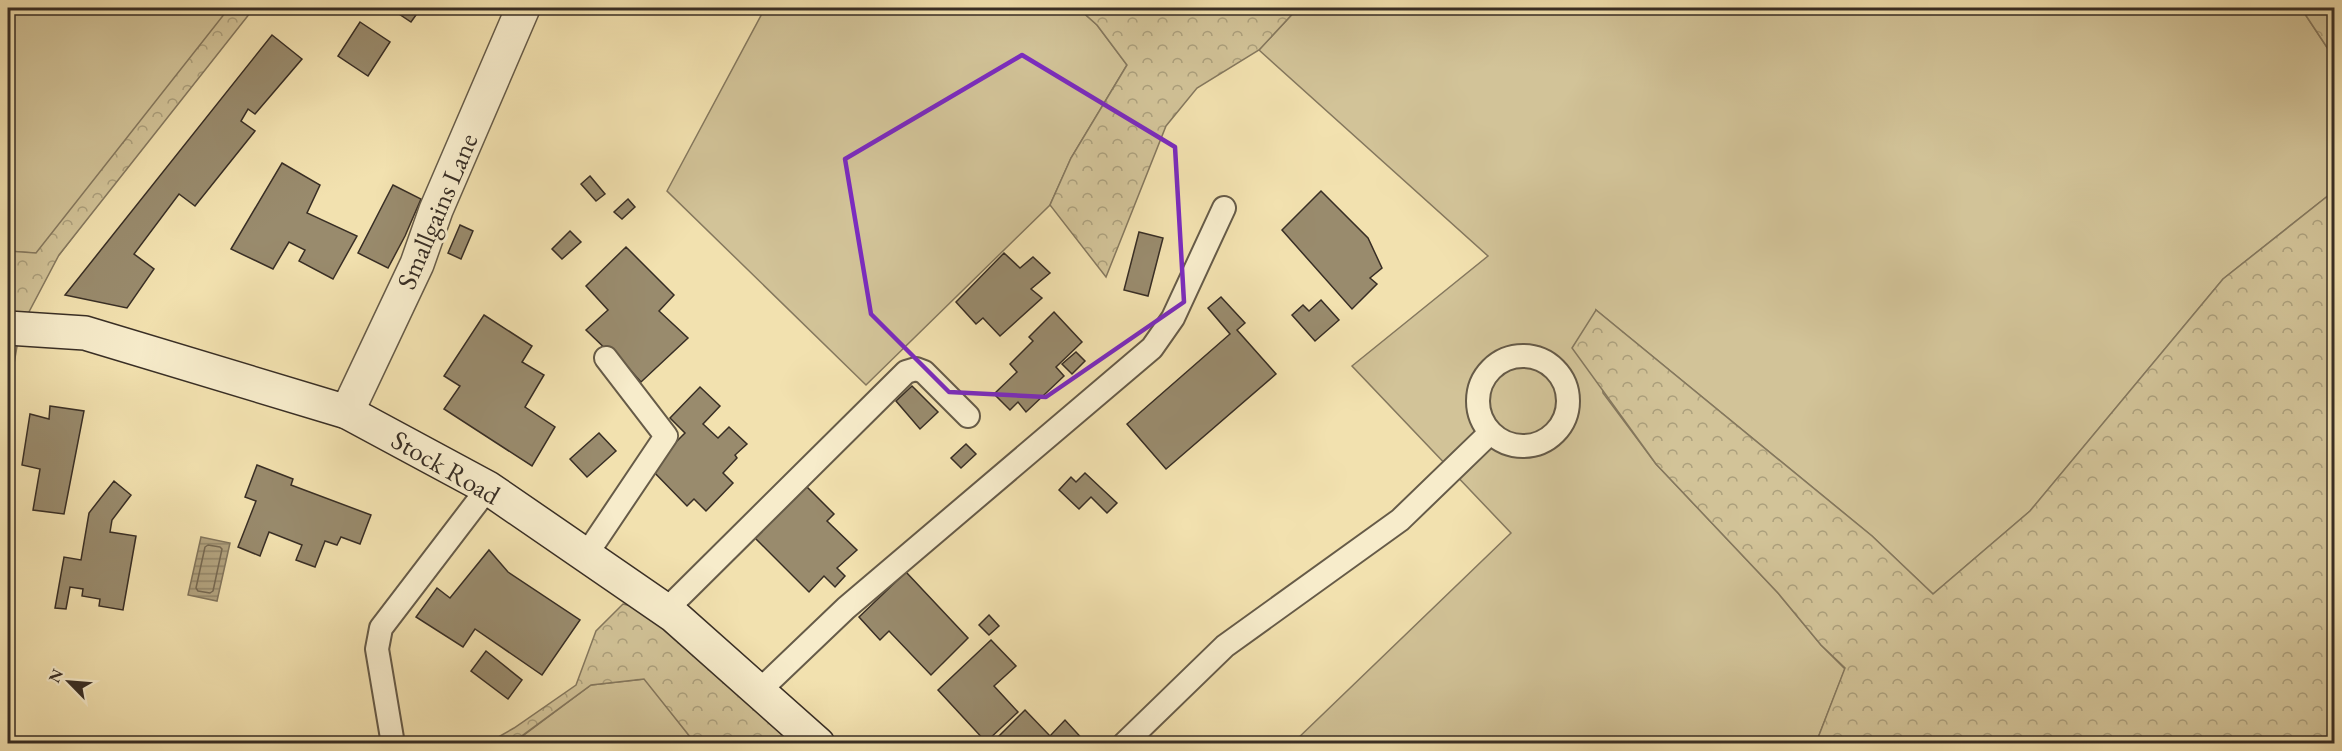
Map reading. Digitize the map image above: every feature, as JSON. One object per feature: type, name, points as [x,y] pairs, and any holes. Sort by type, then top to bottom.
[{"type":"main road","name":"Smallgains Lane","points":[[347,412],[417,264],[436,210],[523,8]]},
{"type":"main road","name":"Stock Road","points":[[8,328],[85,333],[347,412],[488,488],[666,610],[818,744]]},
{"type":"lane","points":[[759,691],[846,608],[1152,348],[1173,318],[1224,208]]},
{"type":"lane","points":[[1512,356],[1532,356],[1549,363],[1562,377],[1569,395],[1567,414],[1558,431],[1543,443],[1524,447],[1505,444],[1490,433],[1480,416],[1477,397],[1483,379],[1495,364],[1512,356]]},
{"type":"lane","points":[[586,555],[666,436],[606,358]]},
{"type":"lane","points":[[666,610],[906,372],[916,369],[924,372],[968,416]]},
{"type":"lane","points":[[1124,744],[1225,646],[1400,520],[1490,433]]},
{"type":"lane","points":[[393,744],[377,649],[381,628],[488,488]]},
{"type":"highlighted area","points":[[1022,55],[1175,147],[1184,302],[1046,397],[949,392],[871,314],[845,159]]},
{"type":"green space","points":[[8,8],[249,8],[59,255],[8,251]]},
{"type":"green space","points":[[229,8],[254,8],[59,255],[20,329],[8,398],[8,251],[36,253]]},
{"type":"green space","points":[[765,8],[1078,8],[1097,25],[1127,65],[1071,158],[1050,205],[866,385],[667,191]]},
{"type":"green space","points":[[1078,8],[1298,8],[1259,50],[1197,88],[1166,126],[1106,277],[1050,205],[1071,158],[1127,65],[1097,25]]},
{"type":"green space","points":[[1298,8],[2301,8],[2334,58],[2334,191],[2223,279],[2030,511],[1933,594],[1872,536],[1596,310],[1603,393],[1656,464],[1778,593],[1821,645],[1845,669],[1816,743],[1293,743],[1511,533],[1352,366],[1488,256],[1259,50]]},
{"type":"green space","points":[[2301,8],[2334,8],[2334,58]]},
{"type":"green space","points":[[2334,191],[2334,743],[1816,743],[1845,668],[1821,645],[1778,593],[1656,464],[1572,348],[1596,310],[1872,536],[1933,594],[2030,511],[2223,279]]},
{"type":"green space","points":[[623,604],[674,616],[818,743],[695,743],[644,679],[591,685],[512,743],[486,744],[514,728],[576,685],[596,631]]},
{"type":"green space","points":[[645,679],[695,743],[512,744],[591,685]]},
{"type":"water","points":[[201,537],[230,543],[217,601],[188,595]]},
{"type":"building","points":[[390,8],[421,8],[411,22]]},
{"type":"building","points":[[360,22],[390,42],[368,76],[338,56]]},
{"type":"building","points":[[272,35],[302,59],[255,114],[248,109],[241,121],[255,131],[195,206],[179,194],[134,254],[154,269],[127,308],[65,295]]},
{"type":"building","points":[[282,163],[320,185],[307,213],[357,236],[333,279],[299,261],[305,250],[289,242],[273,269],[231,249]]},
{"type":"building","points":[[590,176],[605,194],[596,201],[581,184]]},
{"type":"building","points":[[393,185],[421,199],[388,268],[358,253]]},
{"type":"building","points":[[1321,191],[1368,238],[1382,268],[1370,278],[1377,284],[1352,309],[1282,230]]},
{"type":"building","points":[[628,199],[635,207],[622,219],[614,212]]},
{"type":"building","points":[[460,225],[473,231],[461,259],[448,253]]},
{"type":"building","points":[[570,231],[581,242],[562,259],[552,249]]},
{"type":"building","points":[[1139,232],[1163,238],[1148,296],[1124,290]]},
{"type":"building","points":[[626,247],[674,295],[659,311],[688,338],[641,382],[615,353],[613,356],[586,330],[608,310],[586,286]]},
{"type":"building","points":[[1004,253],[1020,268],[1033,257],[1050,273],[1031,289],[1042,298],[1000,336],[983,318],[976,324],[956,302]]},
{"type":"building","points":[[1221,297],[1245,323],[1237,330],[1276,374],[1166,469],[1127,424],[1230,334],[1208,308]]},
{"type":"building","points":[[1321,300],[1339,320],[1315,341],[1292,315],[1303,305],[1309,311]]},
{"type":"building","points":[[1054,312],[1082,342],[1056,367],[1064,376],[1026,412],[1018,402],[1010,410],[994,394],[1017,372],[1010,364],[1033,341],[1029,337]]},
{"type":"building","points":[[484,315],[532,346],[522,362],[544,375],[525,407],[555,427],[532,466],[444,409],[460,386],[444,376]]},
{"type":"building","points":[[1076,352],[1085,361],[1072,374],[1062,364]]},
{"type":"building","points":[[912,386],[938,412],[920,429],[896,401]]},
{"type":"building","points":[[700,387],[720,406],[703,424],[718,438],[729,427],[747,444],[735,455],[737,458],[723,473],[733,483],[706,511],[694,499],[687,506],[650,468],[685,433],[670,418]]},
{"type":"building","points":[[50,406],[84,411],[64,514],[33,510],[40,469],[22,465],[30,414],[49,419]]},
{"type":"building","points":[[599,433],[616,451],[587,477],[570,459]]},
{"type":"building","points":[[966,444],[976,454],[961,468],[951,458]]},
{"type":"building","points":[[257,465],[293,479],[291,485],[371,515],[360,544],[341,537],[337,545],[325,541],[315,567],[296,560],[302,545],[269,532],[260,556],[238,547],[256,501],[245,497]]},
{"type":"building","points":[[1085,473],[1117,503],[1107,513],[1091,497],[1079,509],[1059,490],[1071,477],[1076,482]]},
{"type":"building","points":[[114,481],[131,495],[112,520],[110,532],[136,536],[123,610],[99,606],[100,599],[82,596],[83,589],[70,587],[66,609],[55,608],[64,557],[81,560],[89,513]]},
{"type":"building","points":[[804,484],[834,514],[827,521],[857,550],[837,568],[845,576],[835,587],[824,576],[809,592],[753,536]]},
{"type":"building","points":[[489,550],[508,572],[580,620],[542,675],[475,629],[463,647],[416,617],[437,588],[450,598]]},
{"type":"building","points":[[906,572],[968,638],[931,675],[889,631],[880,640],[859,617]]},
{"type":"building","points":[[989,615],[999,626],[989,635],[979,625]]},
{"type":"building","points":[[991,640],[1016,666],[994,686],[1018,712],[986,742],[938,690]]},
{"type":"building","points":[[486,651],[522,680],[508,699],[471,671]]},
{"type":"building","points":[[1025,710],[1050,736],[1065,720],[1087,744],[991,744]]}]
